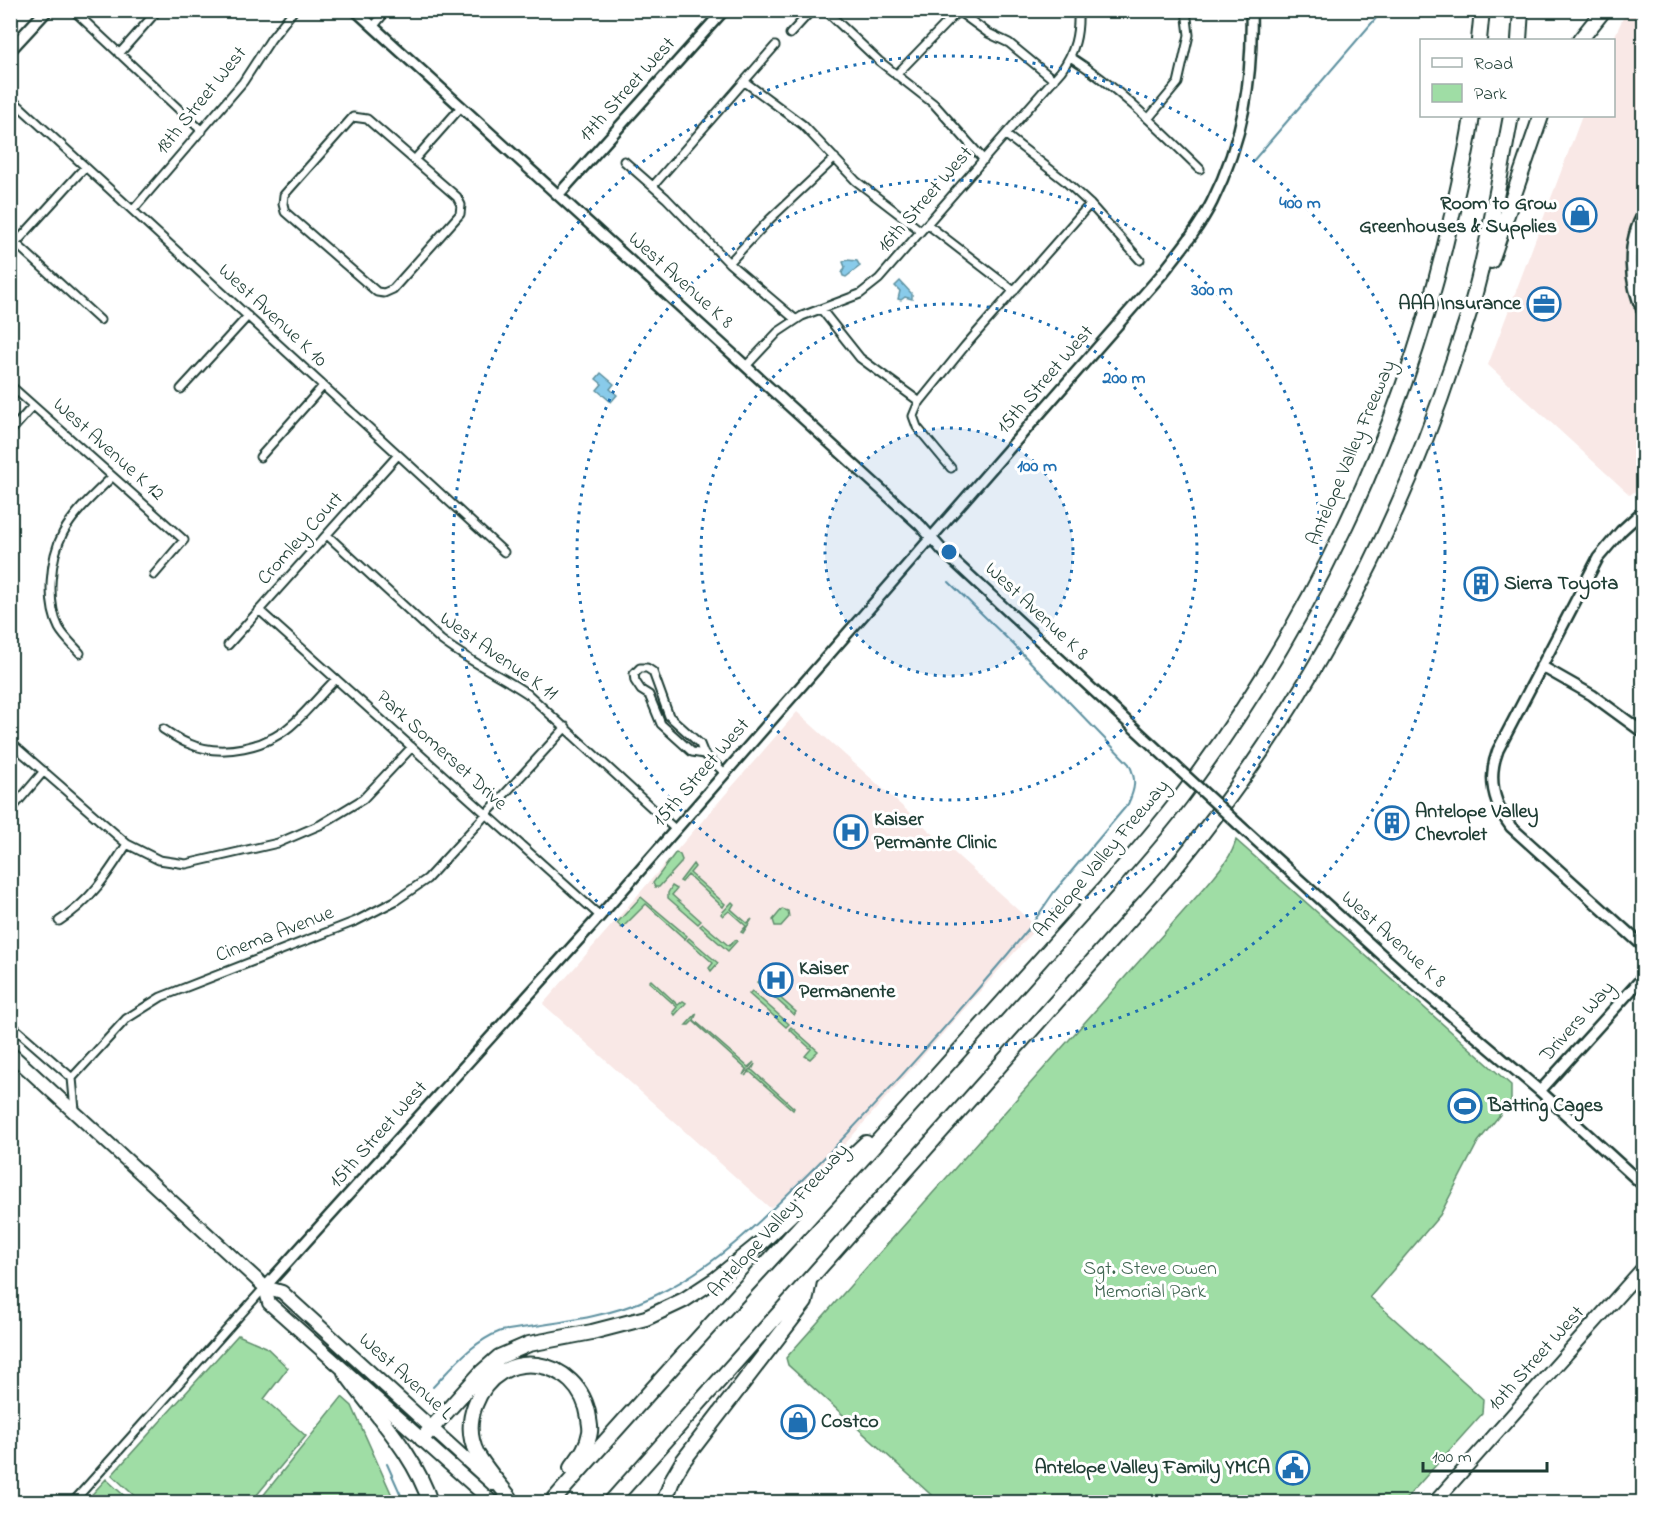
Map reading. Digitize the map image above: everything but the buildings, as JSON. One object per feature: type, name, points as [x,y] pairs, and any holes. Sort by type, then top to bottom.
[{"type":"highway","points":[[1479,39],[1482,10]]},
{"type":"highway","points":[[1519,39],[1521,10]]},
{"type":"highway","points":[[1581,39],[1604,10]]},
{"type":"highway","name":"Antelope Valley Freeway","points":[[552,1503],[1130,860],[1179,799],[1255,689],[1304,608],[1360,493],[1400,395],[1423,327],[1443,254],[1472,117]]},
{"type":"highway","points":[[615,1499],[1171,873],[1251,770],[1337,631],[1373,562],[1408,486],[1436,413],[1476,291],[1511,117]]},
{"type":"highway","points":[[1476,291],[1488,271],[1541,117]]},
{"type":"highway","points":[[422,1439],[482,1372],[499,1357],[529,1344],[592,1332],[646,1318],[684,1300],[716,1279],[762,1241],[871,1138],[902,1116]]},
{"type":"highway","points":[[664,1503],[673,1478],[683,1461],[805,1302],[809,1280]]},
{"type":"highway","points":[[512,1500],[477,1453],[470,1430],[472,1413],[479,1394],[500,1371],[529,1363],[556,1371],[567,1378],[581,1394],[588,1410],[591,1430],[584,1450],[543,1503]]},
{"type":"highway","points":[[345,1372],[365,1401],[408,1453],[430,1503]]},
{"type":"main road","points":[[10,50],[47,10]]},
{"type":"main road","name":"West Avenue L","points":[[10,1053],[266,1287],[282,1292],[512,1500]]},
{"type":"main road","name":"10th Street West","points":[[1435,1503],[1644,1267]]},
{"type":"main road","name":"West Avenue L","points":[[266,1287],[269,1303],[492,1503]]},
{"type":"street","points":[[73,10],[202,131]]},
{"type":"street","points":[[119,54],[158,10]]},
{"type":"street","name":"18th Street West","points":[[133,210],[243,82],[271,39],[294,10]]},
{"type":"street","name":"West Avenue K 8","points":[[355,10],[921,525],[942,550],[1238,824],[1413,983],[1540,1091],[1644,1186]]},
{"type":"street","points":[[373,27],[387,10]]},
{"type":"street","name":"17th Street West","points":[[559,194],[724,10]]},
{"type":"street","points":[[790,34],[812,10]]},
{"type":"street","points":[[825,10],[896,75],[934,104],[984,160]]},
{"type":"street","name":"16th Street West","points":[[746,366],[778,332],[796,320],[860,294],[879,279],[1072,58],[1079,30],[1078,10]]},
{"type":"street","points":[[1148,119],[1178,83],[1189,35],[1186,10]]},
{"type":"street","name":"15th Street West","points":[[73,1503],[600,916],[1162,274],[1190,238],[1211,204],[1233,156],[1244,115],[1252,52],[1251,10]]},
{"type":"street","points":[[896,75],[959,11],[988,33],[1009,43],[1054,80]]},
{"type":"street","points":[[652,186],[775,46]]},
{"type":"street","points":[[1072,58],[1094,72],[1200,169]]},
{"type":"street","points":[[745,82],[803,125],[856,181],[921,231]]},
{"type":"street","name":"West Avenue K 10","points":[[17,104],[504,552]]},
{"type":"street","points":[[415,159],[462,106]]},
{"type":"street","points":[[353,117],[367,119],[415,159],[457,197],[461,205],[460,214],[393,289],[384,293],[377,292],[285,212],[284,195],[353,117]]},
{"type":"street","points":[[1006,135],[1065,181],[1090,204],[1140,260]]},
{"type":"street","points":[[729,263],[770,219],[835,158]]},
{"type":"street","points":[[624,161],[687,218],[729,263],[796,320]]},
{"type":"street","points":[[85,167],[13,241],[100,320]]},
{"type":"street","points":[[951,468],[917,427],[913,416],[920,402],[1090,204]]},
{"type":"street","points":[[1644,212],[1638,221],[1631,251],[1631,276],[1639,305],[1644,314]]},
{"type":"street","points":[[927,224],[1014,291]]},
{"type":"street","points":[[821,309],[860,358],[920,402]]},
{"type":"street","points":[[181,389],[248,316]]},
{"type":"street","name":"West Avenue K 12","points":[[10,385],[184,540],[154,575]]},
{"type":"street","points":[[260,457],[323,386]]},
{"type":"street","points":[[10,432],[33,406]]},
{"type":"street","name":"Cromley Court","points":[[228,645],[398,455]]},
{"type":"street","points":[[80,653],[59,627],[51,601],[51,578],[63,533],[79,510],[112,477]]},
{"type":"street","points":[[1644,510],[1621,531],[1599,558],[1540,666],[1494,759],[1492,778],[1494,798],[1510,827],[1644,947]]},
{"type":"street","name":"West Avenue K 11","points":[[327,535],[461,656],[507,680],[528,694],[676,830]]},
{"type":"street","name":"Park Somerset Drive","points":[[259,610],[600,916]]},
{"type":"street","points":[[1540,666],[1592,695],[1644,733]]},
{"type":"street","points":[[704,754],[692,752],[661,724],[650,695],[640,690],[635,681],[637,671],[647,668],[653,672],[669,716],[700,744],[704,754],[725,773]]},
{"type":"street","points":[[164,729],[188,744],[210,749],[235,749],[257,745],[279,735],[294,724],[336,679]]},
{"type":"street","points":[[650,695],[660,688]]},
{"type":"street","name":"Cinema Avenue","points":[[72,1078],[126,1019],[161,997],[356,921],[395,901],[427,879],[488,815],[566,727]]},
{"type":"street","points":[[10,742],[128,844],[159,860],[186,864],[278,843],[320,825],[363,799],[412,747]]},
{"type":"street","points":[[10,811],[44,771]]},
{"type":"street","points":[[59,921],[77,910],[103,883],[128,844]]},
{"type":"street","name":"Drivers Way","points":[[1540,1091],[1644,976]]},
{"type":"street","points":[[10,1024],[72,1078],[75,1110]]},
{"type":"shaded area","points":[[1630,11],[1643,11],[1643,485],[1630,495],[1488,365],[1582,117],[1615,117],[1613,39],[1623,18]]},
{"type":"shaded area","name":"Kaiser Permanente","points":[[797,712],[1037,927],[830,1161],[770,1208],[543,1004]]},
{"type":"green space","name":"Sgt. Steve Owen Memorial Park","points":[[1236,840],[1511,1085],[1511,1101],[1478,1142],[1440,1215],[1370,1297],[1483,1399],[1482,1414],[1403,1502],[939,1502],[788,1365],[786,1358],[1206,886],[1227,859]]},
{"type":"green space","points":[[676,852],[682,860],[680,864],[659,887],[655,887],[653,883]]},
{"type":"green space","points":[[693,864],[695,867],[690,873],[725,904],[723,907],[688,875],[682,882],[680,881]]},
{"type":"green space","points":[[672,886],[677,889],[672,895],[701,921],[698,924],[668,898]]},
{"type":"green space","points":[[641,897],[687,936],[685,939],[646,904],[622,928],[617,923]]},
{"type":"green space","points":[[732,902],[734,904],[731,909],[747,923],[752,919],[743,933],[741,932],[746,926],[729,911],[723,916],[721,914]]},
{"type":"green space","points":[[782,909],[788,911],[789,917],[781,926],[775,926],[773,920]]},
{"type":"green space","points":[[703,924],[729,946],[735,940],[737,941],[728,951],[700,926]]},
{"type":"green space","points":[[689,938],[718,963],[711,971],[709,968],[713,963],[687,940]]},
{"type":"green space","points":[[651,980],[678,1005],[683,1001],[686,1003],[675,1015],[673,1012],[677,1007],[649,982]]},
{"type":"green space","points":[[760,980],[796,1012],[794,1015],[757,982]]},
{"type":"green space","points":[[752,991],[789,1024],[786,1027],[749,994]]},
{"type":"green space","points":[[697,1013],[694,1020],[748,1067],[754,1062],[743,1075],[746,1069],[693,1021],[686,1025]]},
{"type":"green space","points":[[791,1027],[818,1051],[810,1059],[805,1056],[811,1049],[789,1029]]},
{"type":"green space","points":[[755,1064],[752,1070],[794,1108],[793,1110],[750,1072],[745,1076]]},
{"type":"green space","points":[[238,1335],[266,1347],[288,1368],[264,1399],[306,1436],[251,1502],[141,1502],[112,1475]]},
{"type":"green space","points":[[342,1397],[352,1406],[395,1502],[258,1502]]},
{"type":"green space","points":[[106,1479],[131,1502],[85,1502]]},
{"type":"water","points":[[857,261],[860,266],[846,277],[842,273],[845,267],[843,262]]},
{"type":"water","points":[[900,281],[912,294],[912,299],[905,297],[898,299],[900,291],[895,286]]},
{"type":"water","points":[[601,373],[614,384],[610,389],[617,395],[611,402],[597,390],[602,384],[596,379]]},
{"type":"waterway","points":[[1253,161],[1383,10]]},
{"type":"waterway","points":[[433,1387],[464,1355],[481,1341],[501,1331],[558,1323],[634,1304],[652,1297],[697,1272],[737,1241],[811,1171],[911,1065],[1007,955],[1054,892],[1128,804],[1134,784],[1129,764],[1014,645],[949,582]]},
{"type":"waterway","points":[[387,1464],[404,1502]]},
{"type":"place","name":"Room to Grow Greenhouses & Supplies","points":[[1580,215]]},
{"type":"place","name":"AAA Insurance","points":[[1544,304]]},
{"type":"place","name":"Sierra Toyota","points":[[1481,584]]},
{"type":"place","name":"Antelope Valley Chevrolet","points":[[1392,823]]},
{"type":"place","name":"Kaiser Permante Clinic","points":[[851,832]]},
{"type":"place","name":"Kaiser Permanente","points":[[776,980]]},
{"type":"place","name":"Batting Cages","points":[[1465,1106]]},
{"type":"place","name":"Costco","points":[[798,1422]]},
{"type":"place","name":"Antelope Valley Family YMCA","points":[[1293,1468]]}]
